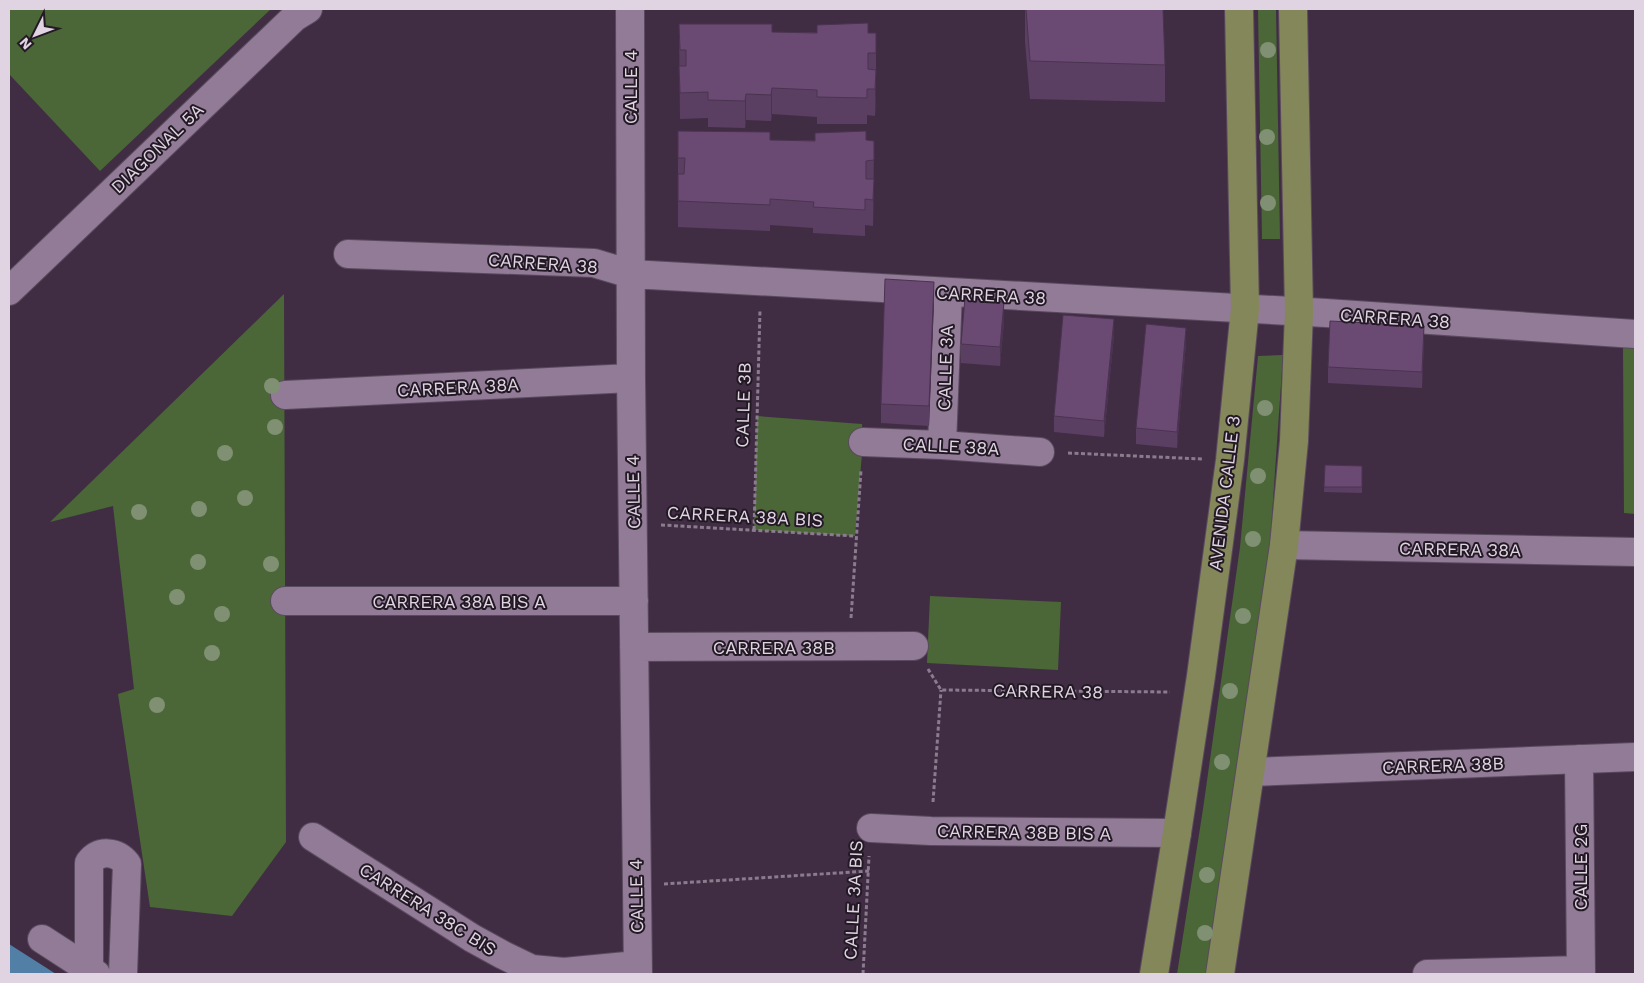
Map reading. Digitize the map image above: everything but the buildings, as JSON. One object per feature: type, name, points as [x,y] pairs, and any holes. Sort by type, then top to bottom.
[{"type":"main road","name":"AVENIDA CALLE 3","points":[[1154,974],[1201,676],[1230,460],[1245,309],[1239,9]]},
{"type":"main road","points":[[1220,974],[1284,545],[1294,441],[1299,312],[1293,9]]},
{"type":"street","name":"DIAGONAL 5A","points":[[9,291],[295,17],[308,9]]},
{"type":"street","name":"CALLE 4","points":[[630,9],[631,378],[637,969]]},
{"type":"street","name":"CARRERA 38","points":[[348,254],[594,263],[631,274],[1299,312],[1635,334]]},
{"type":"street","name":"CALLE 3A","points":[[942,445],[948,292]]},
{"type":"street","name":"CARRERA 38A","points":[[285,395],[631,378]]},
{"type":"street","name":"CALLE 38A","points":[[863,442],[1040,452]]},
{"type":"street","name":"CARRERA 38A","points":[[1284,545],[1635,552]]},
{"type":"street","name":"CARRERA 38A BIS A","points":[[285,601],[634,601]]},
{"type":"street","name":"CARRERA 38B","points":[[634,647],[914,646]]},
{"type":"street","name":"CARRERA 38B","points":[[1251,772],[1635,757]]},
{"type":"street","name":"CALLE 2G","points":[[1579,759],[1581,972]]},
{"type":"street","name":"CARRERA 38B BIS A","points":[[871,828],[931,831],[1177,833]]},
{"type":"street","name":"CARRERA 38C BIS","points":[[313,837],[472,938],[532,970],[564,972],[637,969]]},
{"type":"street","points":[[92,972],[89,863],[93,857],[99,854],[116,854],[127,864],[123,974]]},
{"type":"street","points":[[42,939],[92,972]]},
{"type":"street","points":[[1427,974],[1581,972]]},
{"type":"path","name":"CALLE 3B","points":[[754,530],[761,281]]},
{"type":"path","points":[[849,647],[855,536],[863,442]]},
{"type":"path","points":[[1040,452],[1207,459]]},
{"type":"path","name":"CARRERA 38A BIS","points":[[633,523],[855,536]]},
{"type":"path","points":[[914,646],[941,690],[931,831]]},
{"type":"path","name":"CARRERA 38","points":[[941,690],[1176,692]]},
{"type":"path","name":"CALLE 3A BIS","points":[[863,974],[871,828]]},
{"type":"path","points":[[636,886],[868,871]]},
{"type":"green space","points":[[9,9],[271,9],[100,171],[9,74]]},
{"type":"green space","points":[[1258,9],[1276,9],[1280,239],[1262,239]]},
{"type":"green space","points":[[284,294],[286,842],[232,916],[150,907],[118,694],[134,689],[113,506],[50,522]]},
{"type":"green space","points":[[1623,347],[1635,348],[1635,514],[1624,513]]},
{"type":"green space","points":[[1283,355],[1270,545],[1207,974],[1177,974],[1203,809],[1240,547],[1258,356]]},
{"type":"green space","points":[[757,416],[862,424],[863,442],[855,536],[754,530]]},
{"type":"green space","points":[[930,596],[1061,602],[1058,670],[927,663]]},
{"type":"water","points":[[9,944],[56,974],[9,974]]}]
